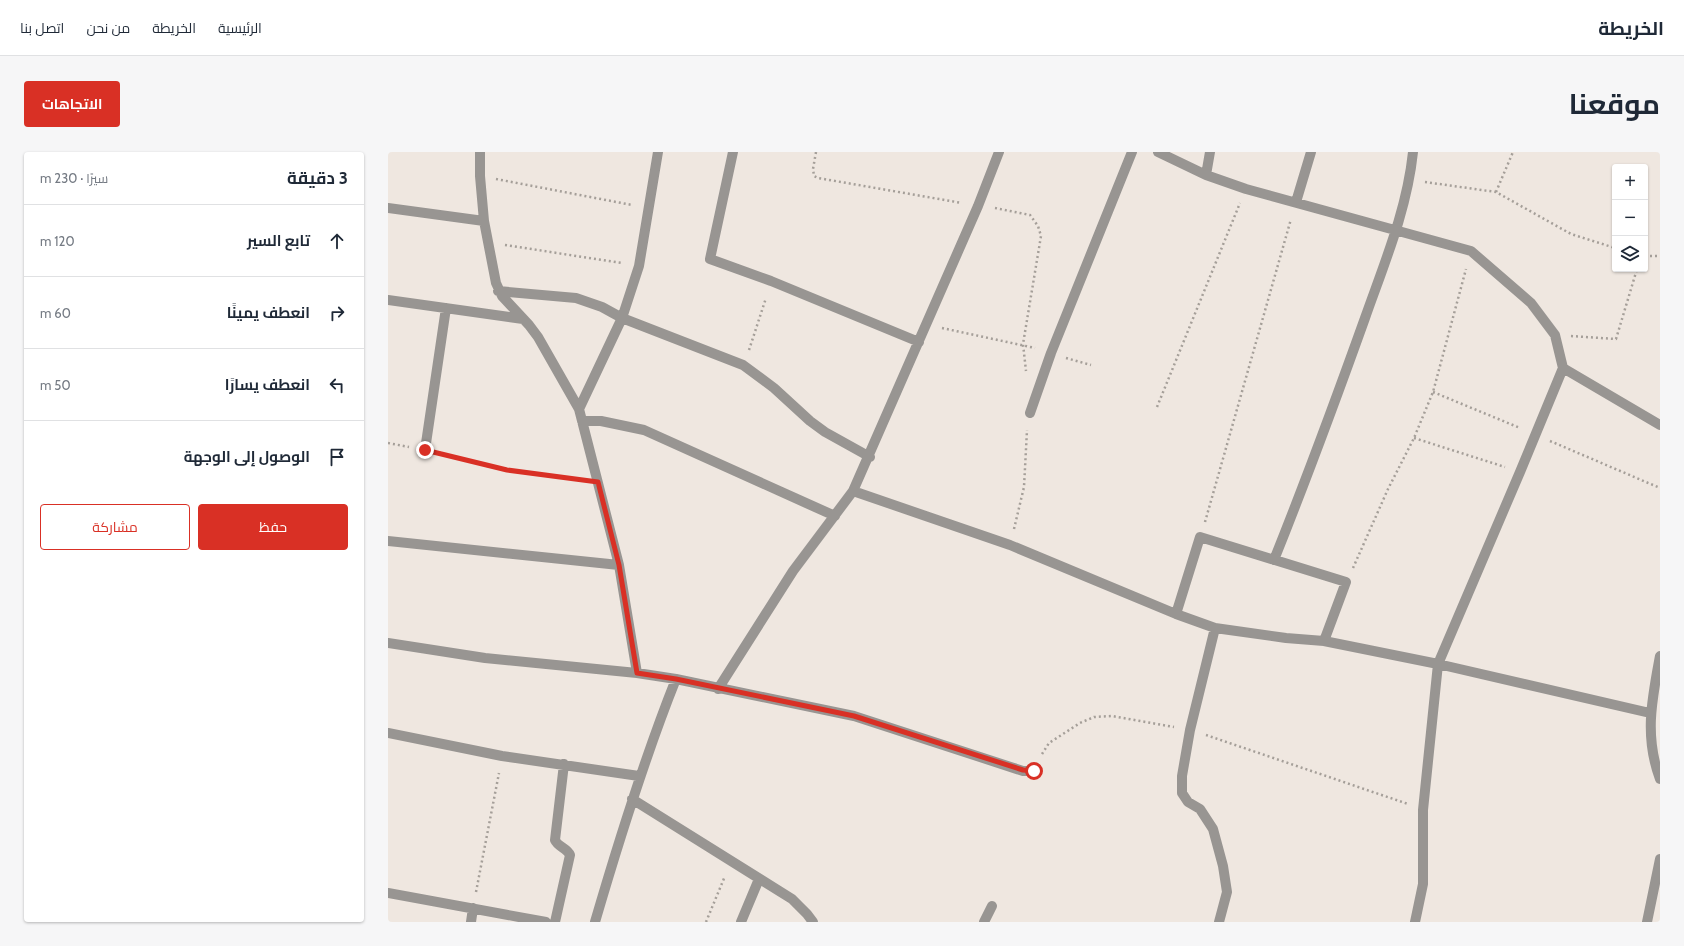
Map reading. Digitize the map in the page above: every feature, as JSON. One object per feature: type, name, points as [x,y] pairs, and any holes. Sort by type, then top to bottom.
[{"type":"street","points":[[480,152],[480,176],[484,221],[498,291],[524,319],[538,337],[579,409],[619,565],[637,673]]},
{"type":"street","points":[[579,409],[622,318],[639,266],[658,152]]},
{"type":"street","points":[[733,152],[710,257],[713,261],[772,281],[920,342]]},
{"type":"street","points":[[718,689],[793,571],[853,492],[870,457],[920,342],[978,206],[999,152]]},
{"type":"street","points":[[1030,413],[1051,353],[1132,152]]},
{"type":"street","points":[[1158,152],[1206,175],[1246,189],[1471,251],[1531,304],[1555,335],[1562,368],[1536,435],[1438,664],[1423,810],[1423,884],[1415,922]]},
{"type":"street","points":[[1206,175],[1210,152]]},
{"type":"street","points":[[1296,202],[1311,152]]},
{"type":"street","points":[[1274,560],[1320,442],[1396,230],[1410,179],[1413,152]]},
{"type":"street","points":[[388,208],[484,221]]},
{"type":"street","points":[[498,291],[576,298],[602,307],[622,318],[743,365],[774,388],[810,421],[825,432],[870,457]]},
{"type":"street","points":[[388,300],[524,319]]},
{"type":"street","points":[[425,450],[446,308]]},
{"type":"street","points":[[1562,368],[1660,424]]},
{"type":"street","points":[[582,421],[601,421],[644,430],[835,516]]},
{"type":"street","points":[[853,492],[1010,545],[1176,614],[1215,628],[1286,638],[1324,641],[1438,664],[1650,713]]},
{"type":"street","points":[[1176,614],[1200,537],[1346,582],[1324,641]]},
{"type":"street","points":[[388,541],[619,565]]},
{"type":"street","points":[[1215,628],[1190,730],[1182,776],[1182,793],[1188,802],[1200,809],[1212,829],[1224,866],[1227,892],[1219,922]]},
{"type":"street","points":[[388,643],[485,658],[637,673],[676,679],[718,689],[854,716],[1023,770],[1034,771],[1036,768]]},
{"type":"street","points":[[1660,656],[1650,713],[1653,761],[1660,779]]},
{"type":"street","points":[[595,922],[639,776],[676,679]]},
{"type":"street","points":[[388,733],[502,756],[639,776]]},
{"type":"street","points":[[556,922],[570,855],[568,851],[556,843],[555,840],[564,764]]},
{"type":"street","points":[[632,798],[792,899],[813,922]]},
{"type":"street","points":[[1649,921],[1660,859]]},
{"type":"street","points":[[741,922],[759,879]]},
{"type":"street","points":[[388,894],[546,922]]},
{"type":"street","points":[[984,922],[992,906]]},
{"type":"street","points":[[471,922],[473,908]]},
{"type":"path","points":[[816,152],[813,169],[814,176],[818,178],[1030,215],[1038,226],[1041,236],[1023,344],[926,325]]},
{"type":"path","points":[[1496,192],[1513,152]]},
{"type":"path","points":[[480,176],[649,208]]},
{"type":"path","points":[[1410,179],[1496,192],[1571,234],[1612,247]]},
{"type":"path","points":[[1157,407],[1246,189]]},
{"type":"path","points":[[1200,537],[1296,202]]},
{"type":"path","points":[[488,243],[538,249],[639,266]]},
{"type":"path","points":[[1346,582],[1388,489],[1414,438],[1433,392],[1471,251]]},
{"type":"path","points":[[1648,256],[1660,256]]},
{"type":"path","points":[[1555,335],[1616,339],[1636,272]]},
{"type":"path","points":[[743,365],[772,281]]},
{"type":"path","points":[[1051,353],[1091,366]]},
{"type":"path","points":[[1433,392],[1660,488]]},
{"type":"path","points":[[1010,545],[1024,487],[1025,444],[1030,413]]},
{"type":"path","points":[[1414,438],[1520,472]]},
{"type":"path","points":[[388,443],[425,450],[507,470],[598,482]]},
{"type":"path","points":[[1036,768],[1049,743],[1080,723],[1094,717],[1112,716],[1132,718],[1190,730],[1423,810]]},
{"type":"path","points":[[473,908],[502,756]]},
{"type":"path","points":[[706,922],[731,861]]},
{"type":"route","points":[[425,450],[507,470],[598,482],[619,565],[637,673],[676,679],[718,689],[854,716],[1026,771],[1034,771]]}]
